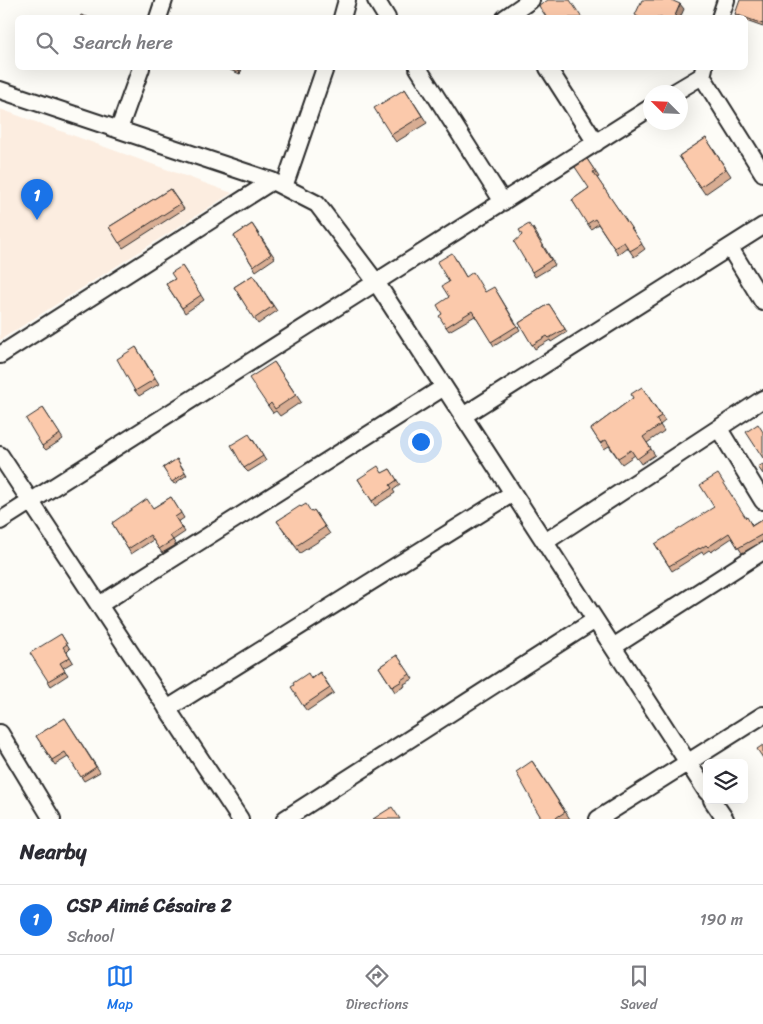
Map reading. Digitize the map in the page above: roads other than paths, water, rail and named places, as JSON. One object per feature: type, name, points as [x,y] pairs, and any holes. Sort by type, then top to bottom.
[{"type":"street","points":[[159,15],[164,0]]},
{"type":"street","points":[[343,15],[348,0]]},
{"type":"street","points":[[376,0],[385,15]]},
{"type":"street","points":[[512,15],[531,0]]},
{"type":"street","points":[[721,15],[726,0]]},
{"type":"street","points":[[119,130],[140,70]]},
{"type":"street","points":[[0,355],[278,184],[324,70]]},
{"type":"street","points":[[424,70],[503,202]]},
{"type":"street","points":[[549,70],[596,142]]},
{"type":"street","points":[[685,85],[703,72],[763,173]]},
{"type":"street","points":[[0,90],[278,184],[317,204],[376,282],[703,786]]},
{"type":"street","points":[[0,520],[643,112]]},
{"type":"street","points":[[463,416],[763,226]]},
{"type":"street","points":[[730,248],[763,302]]},
{"type":"street","points":[[98,604],[444,387]]},
{"type":"street","points":[[545,542],[763,399]]},
{"type":"street","points":[[719,429],[763,501]]},
{"type":"street","points":[[0,455],[240,819]]},
{"type":"street","points":[[167,708],[513,493]]},
{"type":"street","points":[[613,647],[763,551]]},
{"type":"street","points":[[285,819],[595,620]]},
{"type":"street","points":[[598,819],[763,715]]},
{"type":"street","points":[[0,733],[52,819]]},
{"type":"street","points":[[715,804],[725,819]]},
{"type":"place","name":"CSP Aimé Césaire 2","points":[[37,220]]}]
